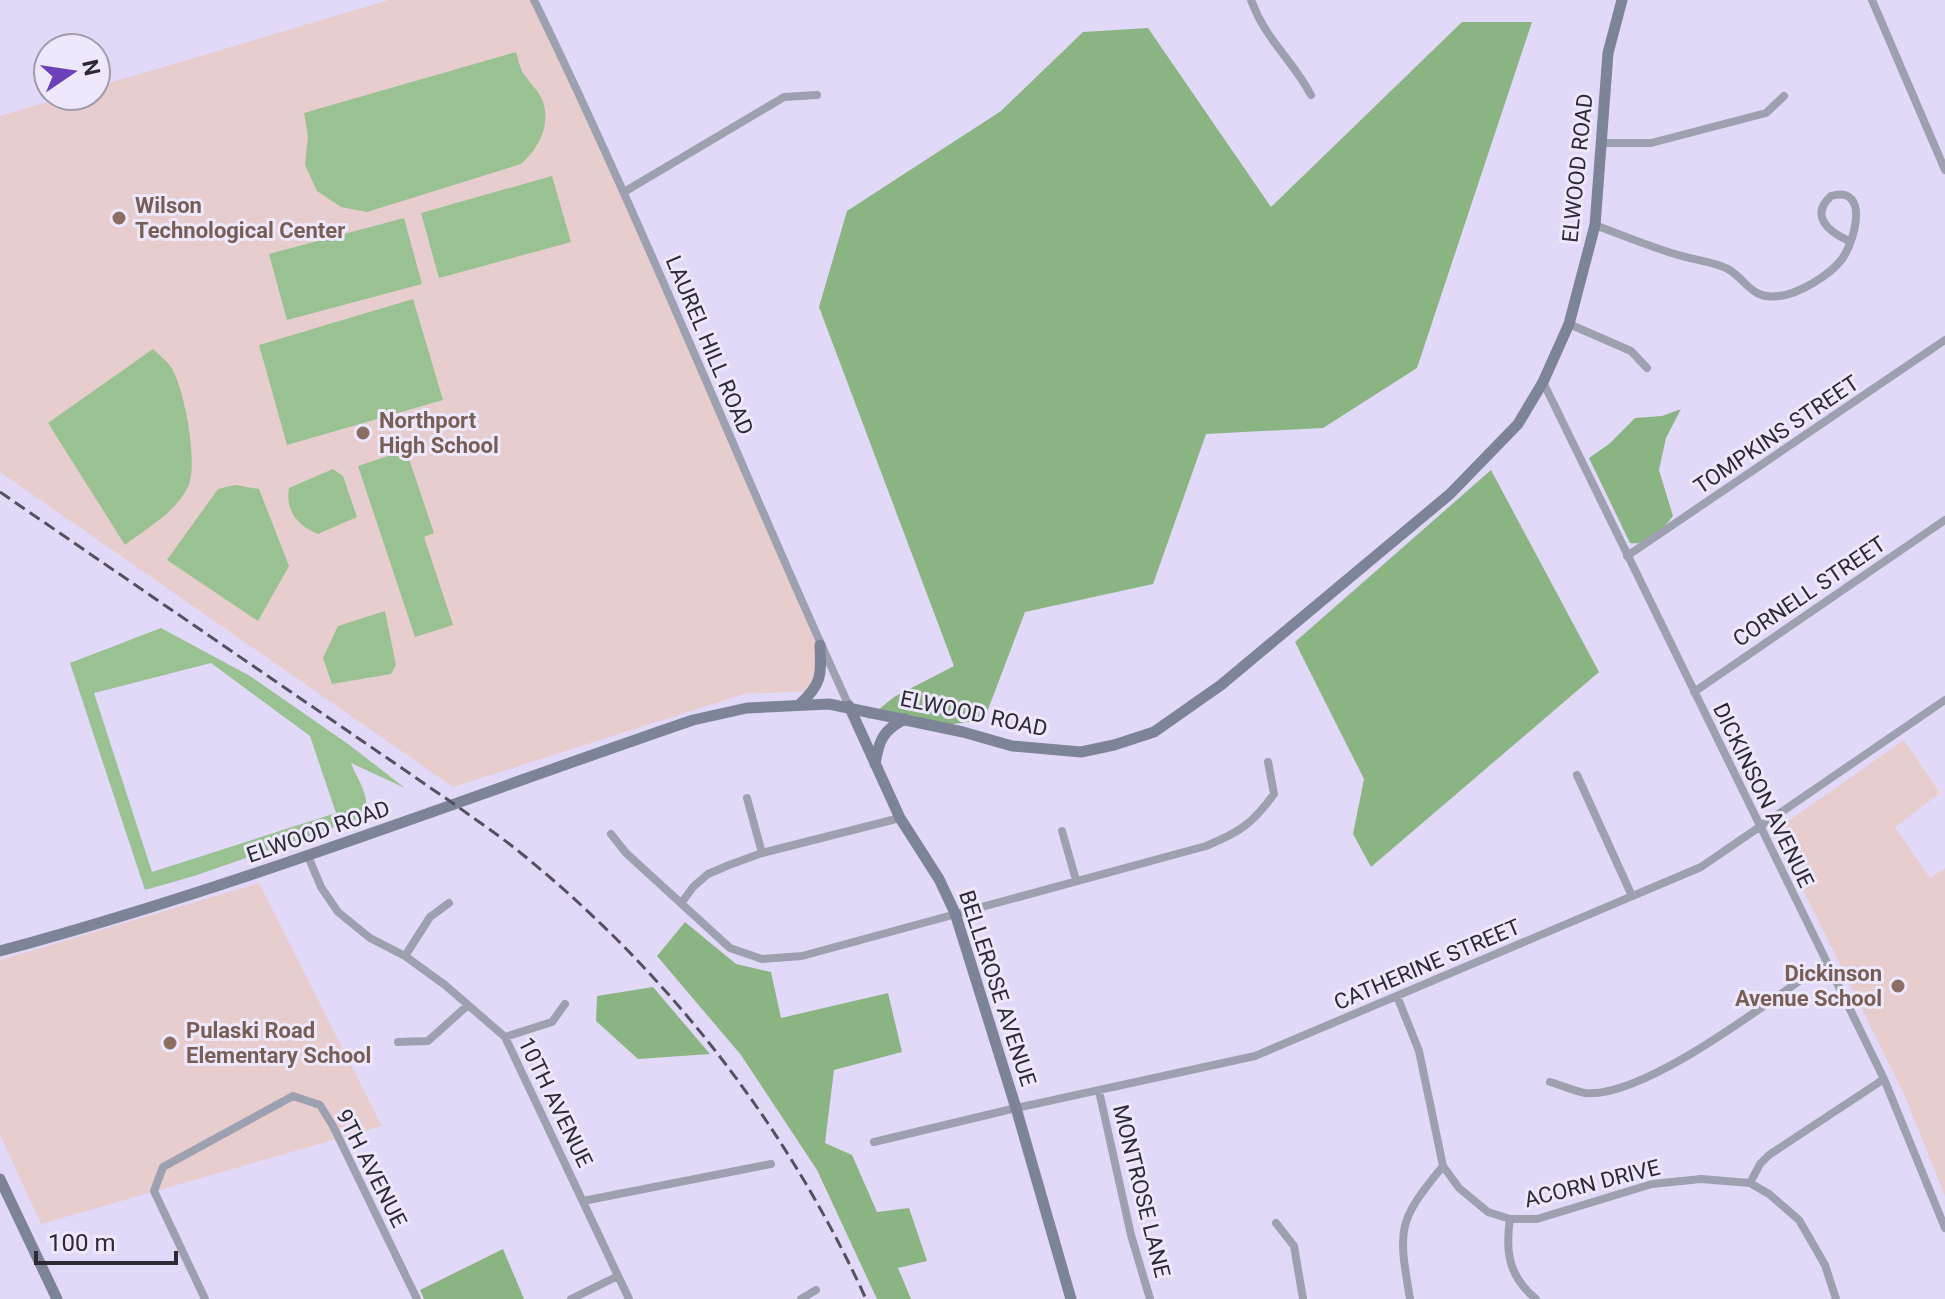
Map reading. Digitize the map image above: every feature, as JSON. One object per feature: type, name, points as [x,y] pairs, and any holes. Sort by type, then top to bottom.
[{"type":"main road","name":"ELWOOD ROAD","points":[[0,951],[115,920],[308,856],[693,720],[747,708],[800,704],[849,706],[1012,746],[1069,752],[1114,745],[1154,732],[1221,685],[1450,494],[1518,424],[1543,382],[1569,324],[1595,225],[1608,53],[1622,0]]},
{"type":"main road","points":[[800,704],[815,690],[821,676],[820,645]]},
{"type":"main road","name":"BELLEROSE AVENUE","points":[[849,706],[900,818],[939,879],[955,913],[1071,1299]]},
{"type":"main road","points":[[875,764],[879,740],[888,728],[905,719]]},
{"type":"main road","points":[[0,1179],[57,1299]]},
{"type":"street","name":"LAUREL HILL ROAD","points":[[534,0],[624,192],[849,706]]},
{"type":"street","points":[[1251,0],[1267,35],[1298,71],[1311,95]]},
{"type":"street","points":[[1872,0],[1945,170]]},
{"type":"street","points":[[624,192],[784,97],[817,95]]},
{"type":"street","points":[[1603,143],[1651,143],[1709,128],[1766,113],[1784,96]]},
{"type":"street","points":[[1595,225],[1674,254],[1717,264],[1731,271],[1751,291],[1765,297],[1796,291],[1834,268],[1845,254],[1857,225],[1855,207],[1843,194],[1831,196],[1822,207],[1822,220],[1828,230],[1849,241]]},
{"type":"street","points":[[1569,324],[1631,351],[1647,368]]},
{"type":"street","name":"TOMPKINS STREET","points":[[1627,556],[1945,340]]},
{"type":"street","name":"DICKINSON AVENUE","points":[[1543,382],[1884,1079],[1945,1228]]},
{"type":"street","name":"CORNELL STREET","points":[[1694,692],[1945,520]]},
{"type":"street","name":"CATHERINE STREET","points":[[874,1142],[1255,1056],[1701,867],[1945,700]]},
{"type":"street","points":[[611,834],[626,853],[730,948],[762,959],[802,956],[1206,846],[1248,825],[1274,794],[1268,762]]},
{"type":"street","points":[[1577,775],[1632,896]]},
{"type":"street","points":[[747,798],[762,853]]},
{"type":"street","points":[[682,902],[708,874],[762,853],[900,818]]},
{"type":"street","points":[[1062,831],[1076,880]]},
{"type":"street","name":"10TH AVENUE","points":[[308,856],[321,887],[338,912],[370,938],[405,956],[505,1037],[629,1299]]},
{"type":"street","points":[[405,956],[430,917],[449,903]]},
{"type":"street","points":[[1550,1082],[1586,1093],[1610,1089],[1672,1067],[1826,962]]},
{"type":"street","name":"ACORN DRIVE","points":[[1397,996],[1419,1051],[1443,1166],[1459,1188],[1488,1212],[1510,1219],[1537,1219],[1664,1183],[1701,1179],[1750,1183]]},
{"type":"street","points":[[505,1037],[552,1022],[565,1004]]},
{"type":"street","points":[[398,1042],[428,1041],[468,1005]]},
{"type":"street","points":[[1836,1299],[1825,1265],[1799,1220],[1769,1194],[1750,1183],[1769,1155],[1884,1079]]},
{"type":"street","name":"MONTROSE LANE","points":[[1099,1091],[1131,1235],[1150,1299]]},
{"type":"street","name":"9TH AVENUE","points":[[205,1299],[154,1191],[163,1167],[293,1096],[320,1105],[333,1126],[417,1299]]},
{"type":"street","points":[[583,1201],[771,1164]]},
{"type":"street","points":[[1410,1299],[1401,1242],[1405,1222],[1414,1201],[1443,1166]]},
{"type":"street","points":[[1510,1219],[1507,1239],[1510,1264],[1522,1288],[1536,1299]]},
{"type":"street","points":[[1276,1223],[1294,1246],[1303,1299]]},
{"type":"street","points":[[571,1299],[618,1276]]},
{"type":"street","points":[[801,1299],[816,1290]]},
{"type":"shaded area","name":"Northport High School","points":[[389,0],[531,0],[640,235],[817,645],[818,677],[810,691],[744,694],[453,787],[0,472],[0,116],[32,106],[32,112],[112,112],[112,82]]},
{"type":"shaded area","name":"Dickinson Avenue School","points":[[1904,740],[1940,793],[1895,827],[1930,878],[1945,868],[1945,1196],[1904,1094],[1774,831]]},
{"type":"shaded area","name":"Pulaski Road Elementary School","points":[[259,883],[382,1126],[41,1224],[0,1135],[0,960]]},
{"type":"green space","points":[[1462,22],[1532,22],[1417,368],[1323,428],[1206,434],[1153,584],[1025,612],[984,720],[922,728],[889,715],[867,719],[894,697],[954,666],[819,307],[847,211],[1001,111],[1083,32],[1148,28],[1271,207]]},
{"type":"green space","points":[[516,52],[522,71],[539,94],[545,111],[541,136],[521,164],[367,212],[341,207],[317,191],[305,165],[308,136],[304,113]]},
{"type":"green space","points":[[552,176],[571,242],[439,278],[421,213]]},
{"type":"green space","points":[[404,218],[422,284],[287,320],[269,254]]},
{"type":"green space","points":[[413,299],[443,400],[287,445],[259,345]]},
{"type":"green space","points":[[153,349],[171,367],[181,391],[191,444],[191,476],[176,505],[125,545],[48,423]]},
{"type":"green space","points":[[1681,409],[1666,438],[1659,470],[1673,516],[1649,539],[1630,543],[1589,458],[1609,444],[1635,418],[1662,416]]},
{"type":"green space","points":[[406,450],[434,533],[424,537],[453,625],[415,637],[358,466]]},
{"type":"green space","points":[[333,469],[343,476],[357,517],[318,534],[294,517],[289,504],[289,488]]},
{"type":"green space","points":[[1491,470],[1599,672],[1371,867],[1353,834],[1364,779],[1295,642]]},
{"type":"green space","points":[[235,485],[259,489],[289,566],[258,621],[167,560],[218,489]]},
{"type":"green space","points":[[385,611],[396,665],[391,674],[332,684],[323,658],[338,626]]},
{"type":"green space","points":[[161,628],[250,676],[405,788],[351,763],[366,798],[361,818],[145,890],[70,663]],"holes":[[[211,663],[310,736],[336,813],[152,872],[94,693]]]},
{"type":"green space","points":[[685,922],[736,964],[771,972],[781,1018],[888,993],[902,1052],[834,1070],[825,1143],[852,1155],[877,1212],[909,1208],[927,1261],[898,1268],[911,1299],[877,1299],[817,1170],[741,1055],[657,956]]},
{"type":"green space","points":[[653,987],[710,1054],[638,1059],[596,1021],[597,996]]},
{"type":"green space","points":[[503,1249],[524,1299],[424,1299],[420,1290]]},
{"type":"railway","points":[[0,492],[454,804],[514,847],[576,900],[675,1002],[720,1057],[800,1173],[866,1299]]},
{"type":"place","name":"Wilson Technological Center","points":[[119,218]]},
{"type":"place","name":"Northport High School","points":[[363,433]]},
{"type":"place","name":"Dickinson Avenue School","points":[[1898,986]]},
{"type":"place","name":"Pulaski Road Elementary School","points":[[170,1043]]}]
